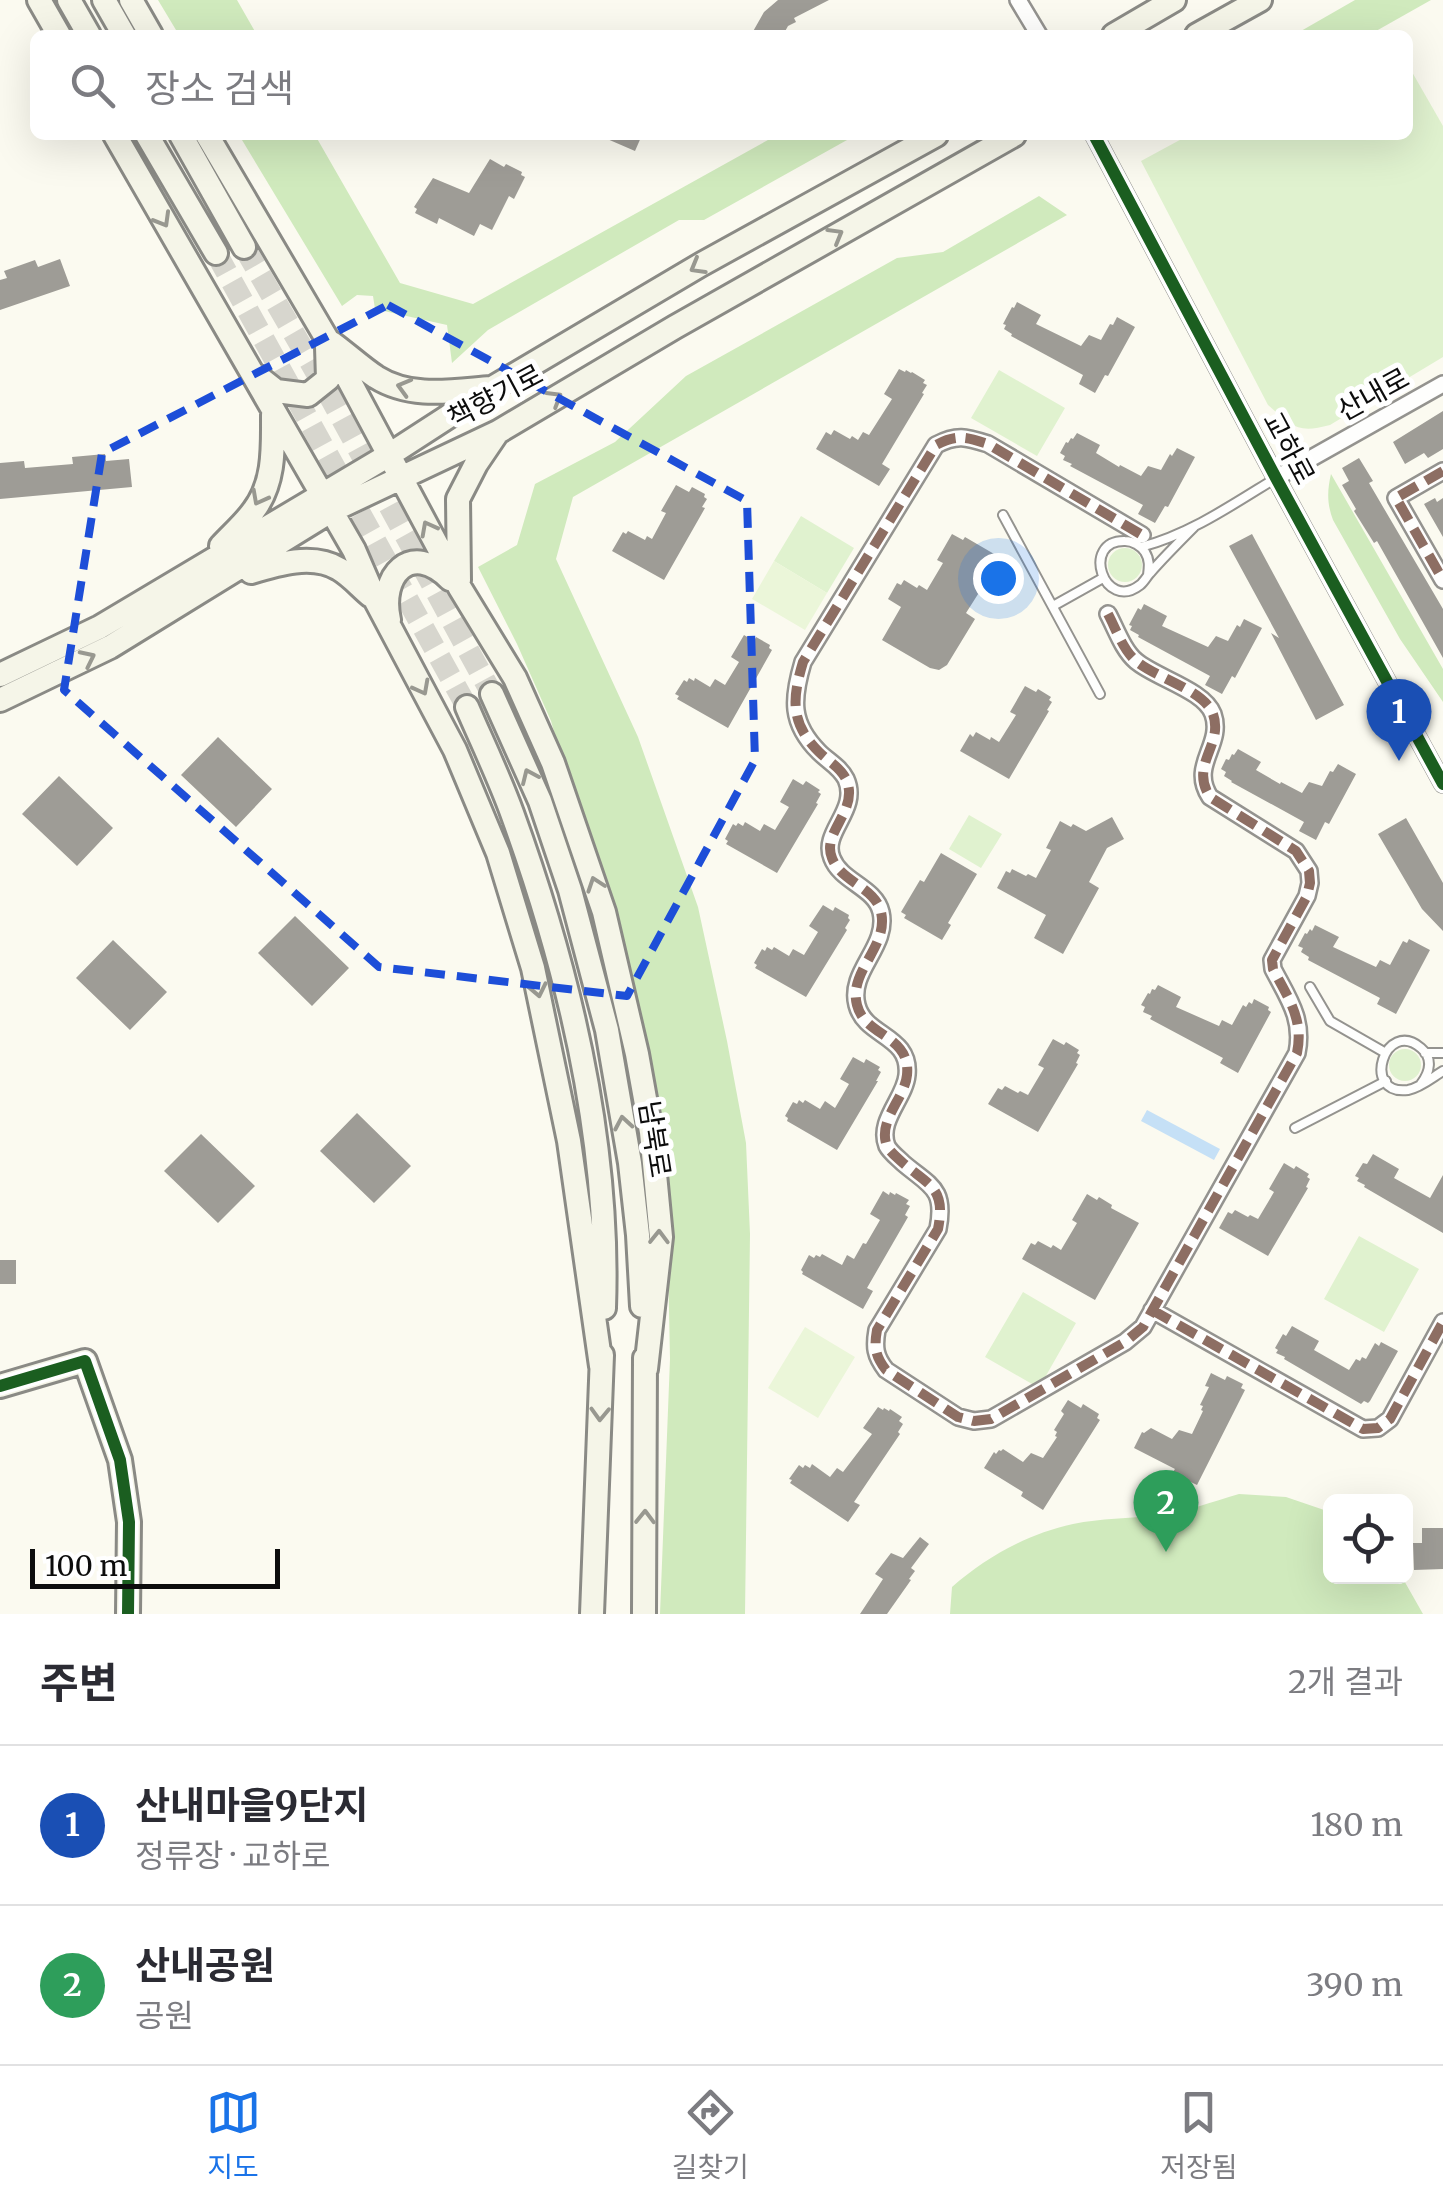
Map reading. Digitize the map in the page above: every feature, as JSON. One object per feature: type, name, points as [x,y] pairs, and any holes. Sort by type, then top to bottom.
[{"type":"main road","points":[[39,0],[56,30]]},
{"type":"main road","points":[[69,0],[86,30]]},
{"type":"main road","points":[[104,0],[121,30]]},
{"type":"main road","points":[[132,0],[148,30]]},
{"type":"main road","points":[[1123,30],[1174,0]]},
{"type":"main road","points":[[1203,30],[1260,0]]},
{"type":"main road","points":[[118,140],[354,550],[376,601],[455,750],[498,853],[533,968],[569,1141],[601,1366]]},
{"type":"main road","points":[[150,140],[216,253]]},
{"type":"main road","points":[[183,140],[244,247]]},
{"type":"main road","points":[[210,140],[326,339],[460,588],[515,678],[554,763],[604,912],[651,1132],[660,1237],[646,1369]]},
{"type":"main road","name":"책향기로","points":[[0,700],[110,647],[210,574],[326,503],[389,455],[494,387],[702,264],[927,140]]},
{"type":"main road","name":"책향기로","points":[[326,503],[400,476],[498,432],[1005,140]]},
{"type":"main road","points":[[249,369],[276,391],[308,395],[328,379],[326,339]]},
{"type":"main road","points":[[326,339],[378,378],[403,388],[427,393],[494,387]]},
{"type":"main road","points":[[210,574],[265,490],[272,467],[274,411]]},
{"type":"main road","points":[[460,588],[458,499],[498,432]]},
{"type":"main road","points":[[390,626],[385,604],[390,586],[407,564],[421,561],[436,565],[460,588]]},
{"type":"main road","points":[[210,574],[313,562],[337,568],[376,601]]},
{"type":"main road","name":"책향기로","points":[[0,676],[210,574]]},
{"type":"main road","name":"남북로","points":[[492,694],[540,800],[570,890],[607,1030],[632,1181],[646,1369],[644,1614]]},
{"type":"main road","points":[[467,707],[512,812],[542,906],[579,1036],[599,1168],[605,1278],[592,1614]]},
{"type":"main road","points":[[0,1386],[85,1361],[120,1460],[129,1522],[128,1614]]},
{"type":"street","points":[[1018,0],[1036,30]]},
{"type":"street","name":"교하로","points":[[1097,140],[1443,784]]},
{"type":"street","name":"산내로","points":[[1276,478],[1443,384]]},
{"type":"street","points":[[1108,614],[1132,658],[1204,701],[1213,714],[1213,742],[1202,776],[1210,797],[1296,851],[1309,870],[1306,896],[1272,960],[1300,1024],[1297,1053],[1143,1327],[991,1419],[974,1422],[958,1417],[886,1370],[874,1347],[878,1330],[938,1229],[941,1211],[931,1183],[887,1146],[888,1119],[906,1086],[908,1069],[904,1053],[862,1016],[856,993],[858,980],[880,938],[880,906],[871,894],[841,873],[832,860],[832,838],[850,797],[846,779],[808,740],[796,719],[794,699],[803,662],[936,445],[950,438],[988,444],[1142,541]]},
{"type":"street","points":[[1443,471],[1396,498],[1443,580]]},
{"type":"street","points":[[1152,1310],[1363,1430],[1378,1428],[1390,1420],[1443,1322]]},
{"type":"lane","points":[[1200,30],[1236,0]]},
{"type":"lane","points":[[1194,528],[1137,587],[1112,587],[1103,578],[1101,558],[1112,544],[1167,540],[1276,478]]},
{"type":"lane","points":[[1003,515],[1100,694]]},
{"type":"lane","points":[[1142,541],[1148,575]]},
{"type":"lane","points":[[1052,606],[1103,578]]},
{"type":"lane","points":[[1310,987],[1330,1021],[1384,1052]]},
{"type":"lane","points":[[1421,1084],[1429,1069],[1420,1047],[1396,1043],[1384,1052],[1380,1067],[1392,1086],[1406,1090],[1421,1084],[1443,1071]]},
{"type":"lane","points":[[1425,1053],[1443,1053]]},
{"type":"lane","points":[[1296,1128],[1386,1081]]},
{"type":"highlighted area","points":[[388,305],[747,501],[755,760],[627,996],[379,967],[64,690],[102,453]]},
{"type":"green space","points":[[158,0],[237,0],[254,30],[176,30]]},
{"type":"green space","points":[[1355,0],[1431,0],[1378,30],[1303,30]]},
{"type":"green space","points":[[1413,74],[1443,126],[1443,357],[1330,425],[1302,428],[1283,418],[1268,405],[1141,161],[1180,140],[1413,140]]},
{"type":"green space","points":[[242,140],[318,140],[400,283],[473,304],[768,140],[847,140],[704,220],[679,220],[488,330],[452,363],[447,325],[375,309],[373,296],[357,295],[342,306]]},
{"type":"green space","points":[[1039,196],[1067,215],[573,497],[556,559],[638,737],[698,907],[746,1143],[750,1234],[745,1614],[660,1614],[670,1359],[668,1260],[648,1056],[632,981],[551,721],[478,567],[517,545],[535,484],[615,442],[686,376],[897,258],[943,252]]},
{"type":"green space","points":[[999,370],[1065,408],[1037,456],[971,418]]},
{"type":"green space","points":[[1331,474],[1443,669],[1443,702],[1400,639],[1333,520],[1328,497]]},
{"type":"green space","points":[[801,516],[854,548],[827,593],[774,561]]},
{"type":"green space","points":[[1125,548],[1137,553],[1142,565],[1137,577],[1125,582],[1113,577],[1108,565],[1113,553]]},
{"type":"green space","points":[[774,561],[827,593],[805,630],[752,599]]},
{"type":"green space","points":[[969,815],[1002,834],[981,868],[949,849]]},
{"type":"green space","points":[[1405,1049],[1416,1054],[1421,1065],[1416,1076],[1405,1081],[1394,1076],[1389,1065],[1394,1054]]},
{"type":"green space","points":[[1359,1236],[1419,1269],[1384,1332],[1324,1299]]},
{"type":"green space","points":[[1023,1292],[1076,1323],[1039,1388],[985,1357]]},
{"type":"green space","points":[[805,1327],[855,1357],[818,1418],[768,1388]]},
{"type":"green space","points":[[1239,1494],[1286,1497],[1323,1510],[1323,1584],[1406,1584],[1423,1614],[950,1614],[952,1587],[1023,1540],[1073,1524],[1167,1514]]},
{"type":"water","points":[[1147,1110],[1220,1149],[1214,1160],[1141,1121]]},
{"type":"building","points":[[778,0],[829,0],[794,18],[796,22],[786,30],[754,30],[764,12]]},
{"type":"building","points":[[610,140],[640,140],[635,151]]},
{"type":"building","points":[[490,159],[522,172],[525,177],[514,199],[509,196],[492,230],[480,224],[474,236],[439,218],[437,224],[415,213],[414,207],[433,178],[469,193]]},
{"type":"building","points":[[60,259],[70,286],[0,310],[0,280],[7,278],[4,271],[35,260],[38,267]]},
{"type":"building","points":[[1017,302],[1041,315],[1036,324],[1081,346],[1089,335],[1101,340],[1117,317],[1135,327],[1095,393],[1079,384],[1083,375],[1004,329],[1003,324]]},
{"type":"building","points":[[899,369],[912,372],[927,385],[882,464],[890,469],[879,486],[816,449],[826,432],[831,435],[834,430],[858,440],[863,432],[869,435],[892,399],[884,394]]},
{"type":"building","points":[[1443,411],[1443,449],[1428,458],[1424,453],[1405,464],[1393,442]]},
{"type":"building","points":[[1077,433],[1100,445],[1096,453],[1141,476],[1148,466],[1161,470],[1177,448],[1195,457],[1155,523],[1138,514],[1143,505],[1063,460],[1065,456],[1060,453]]},
{"type":"building","points":[[105,454],[106,461],[129,459],[132,487],[0,499],[0,463],[24,461],[25,468],[73,464],[72,457]]},
{"type":"building","points":[[1359,458],[1373,481],[1369,483],[1443,609],[1443,658],[1342,485],[1349,481],[1342,468]]},
{"type":"building","points":[[676,485],[689,492],[692,487],[707,499],[664,580],[612,551],[623,532],[652,539],[666,513],[661,511]]},
{"type":"building","points":[[1435,498],[1437,502],[1443,498],[1443,537],[1424,504]]},
{"type":"building","points":[[952,534],[963,540],[965,537],[1001,558],[966,613],[975,619],[947,665],[939,670],[882,640],[901,607],[888,599],[897,583],[901,585],[904,580],[927,590],[943,563],[937,560]]},
{"type":"building","points":[[1252,534],[1344,705],[1316,720],[1271,633],[1279,638],[1229,546]]},
{"type":"building","points":[[1144,604],[1167,616],[1162,626],[1208,647],[1216,636],[1228,641],[1244,619],[1262,628],[1222,694],[1205,685],[1210,676],[1130,630],[1138,608],[1141,610]]},
{"type":"building","points":[[744,635],[754,641],[756,637],[772,650],[728,728],[677,699],[675,694],[689,678],[710,687],[715,679],[725,685],[739,662],[731,657]]},
{"type":"building","points":[[1025,686],[1036,692],[1038,689],[1052,702],[1009,779],[960,751],[970,734],[973,737],[976,732],[999,742],[1016,715],[1010,712]]},
{"type":"building","points":[[218,737],[272,789],[236,827],[181,775]]},
{"type":"building","points":[[1238,749],[1261,762],[1256,770],[1302,793],[1309,782],[1322,786],[1338,764],[1356,774],[1316,840],[1299,831],[1304,822],[1224,776],[1226,772],[1221,769],[1226,759]]},
{"type":"building","points":[[59,776],[113,828],[77,866],[22,814]]},
{"type":"building","points":[[793,779],[803,785],[806,781],[821,794],[777,873],[726,844],[725,839],[733,824],[738,823],[743,826],[745,822],[760,831],[764,824],[775,830],[789,807],[780,802]]},
{"type":"building","points":[[1112,817],[1124,839],[1107,848],[1089,882],[1099,888],[1063,954],[1034,938],[1046,915],[997,888],[1006,871],[1010,873],[1012,869],[1036,878],[1060,821],[1086,831]]},
{"type":"building","points":[[1406,818],[1443,883],[1443,931],[1422,909],[1378,834]]},
{"type":"building","points":[[941,853],[977,874],[942,940],[904,918],[906,915],[901,912]]},
{"type":"building","points":[[823,905],[833,911],[835,907],[849,915],[850,920],[806,997],[755,968],[754,963],[767,947],[789,956],[793,949],[804,955],[818,932],[809,926]]},
{"type":"building","points":[[295,916],[349,968],[312,1006],[258,953]]},
{"type":"building","points":[[1315,925],[1339,937],[1333,947],[1376,967],[1380,960],[1390,965],[1403,941],[1407,943],[1409,939],[1430,950],[1396,1014],[1377,1004],[1380,998],[1308,960],[1298,946]]},
{"type":"building","points":[[113,940],[167,992],[130,1030],[76,978]]},
{"type":"building","points":[[1158,985],[1181,997],[1176,1007],[1219,1026],[1222,1020],[1232,1025],[1243,1005],[1252,1004],[1254,999],[1269,1007],[1271,1012],[1238,1073],[1220,1063],[1223,1058],[1143,1012],[1145,1007],[1141,1005]]},
{"type":"building","points":[[1053,1039],[1064,1045],[1066,1042],[1080,1055],[1038,1132],[988,1104],[998,1088],[1002,1090],[1005,1086],[1028,1095],[1044,1068],[1038,1065]]},
{"type":"building","points":[[853,1057],[864,1063],[866,1059],[880,1067],[881,1072],[837,1150],[787,1121],[785,1116],[793,1102],[797,1104],[799,1100],[820,1109],[825,1101],[835,1108],[849,1084],[840,1079]]},
{"type":"building","points":[[357,1113],[411,1166],[374,1203],[320,1151]]},
{"type":"building","points":[[201,1134],[255,1186],[218,1223],[164,1171]]},
{"type":"building","points":[[1373,1154],[1399,1169],[1394,1178],[1430,1198],[1443,1175],[1443,1233],[1357,1181],[1355,1176]]},
{"type":"building","points":[[1284,1163],[1309,1174],[1310,1179],[1268,1256],[1219,1228],[1228,1212],[1232,1214],[1235,1210],[1258,1219],[1274,1192],[1269,1189]]},
{"type":"building","points":[[883,1191],[909,1200],[906,1204],[910,1206],[905,1215],[908,1217],[867,1288],[873,1291],[863,1309],[801,1270],[809,1255],[814,1258],[822,1254],[842,1265],[847,1255],[854,1259],[880,1220],[870,1214]]},
{"type":"building","points":[[1087,1194],[1097,1200],[1099,1197],[1139,1223],[1095,1300],[1022,1259],[1031,1243],[1035,1245],[1038,1241],[1061,1250],[1077,1223],[1072,1220]]},
{"type":"building","points":[[0,1260],[16,1260],[16,1284],[0,1284]]},
{"type":"building","points":[[1292,1326],[1319,1341],[1314,1350],[1349,1370],[1356,1359],[1366,1359],[1375,1343],[1398,1351],[1370,1401],[1361,1404],[1276,1353],[1283,1334],[1286,1336]]},
{"type":"building","points":[[1211,1373],[1243,1384],[1241,1388],[1245,1390],[1197,1485],[1134,1448],[1142,1432],[1151,1428],[1172,1439],[1179,1430],[1192,1434],[1203,1411],[1200,1405]]},
{"type":"building","points":[[1068,1400],[1099,1414],[1100,1420],[1043,1510],[1021,1496],[1023,1492],[984,1468],[994,1452],[1003,1449],[1023,1462],[1031,1453],[1043,1458],[1057,1437],[1054,1430]]},
{"type":"building","points":[[878,1407],[902,1417],[899,1421],[903,1424],[854,1502],[860,1505],[848,1522],[789,1479],[799,1465],[810,1468],[812,1464],[830,1477],[837,1468],[843,1472],[872,1434],[863,1428]]},
{"type":"building","points":[[1422,1528],[1443,1528],[1443,1569],[1414,1570],[1413,1543],[1422,1543]]},
{"type":"building","points":[[920,1537],[929,1544],[911,1568],[915,1571],[911,1580],[887,1614],[860,1614],[883,1579],[875,1574],[891,1553],[903,1558]]},
{"type":"tunnel","points":[[244,247],[492,694]]},
{"type":"tunnel","points":[[216,253],[467,707]]},
{"type":"marked path","points":[[1108,614],[1136,661],[1190,691],[1213,714],[1214,736],[1203,775],[1210,797],[1296,851],[1309,871],[1307,896],[1272,960],[1296,1019],[1299,1041],[1297,1053],[1143,1327],[1125,1342],[991,1419],[974,1421],[958,1417],[886,1370],[876,1351],[877,1330],[938,1229],[940,1205],[934,1189],[887,1146],[888,1119],[905,1084],[906,1062],[895,1044],[862,1016],[856,993],[879,937],[881,912],[872,896],[843,873],[832,858],[832,839],[845,811],[849,790],[843,775],[803,731],[796,710],[797,688],[803,662],[936,445],[962,438],[988,444],[1142,535]]},
{"type":"marked path","points":[[1443,471],[1396,498],[1443,580]]},
{"type":"marked path","points":[[1152,1310],[1363,1429],[1378,1428],[1390,1419],[1443,1322]]},
{"type":"cycle path","points":[[1097,140],[1443,784]]},
{"type":"cycle path","points":[[0,1386],[85,1361],[120,1460],[129,1522],[128,1614]]},
{"type":"place","name":"산내마을9단지","points":[[1399,761]]},
{"type":"place","name":"산내공원","points":[[1166,1552]]}]
